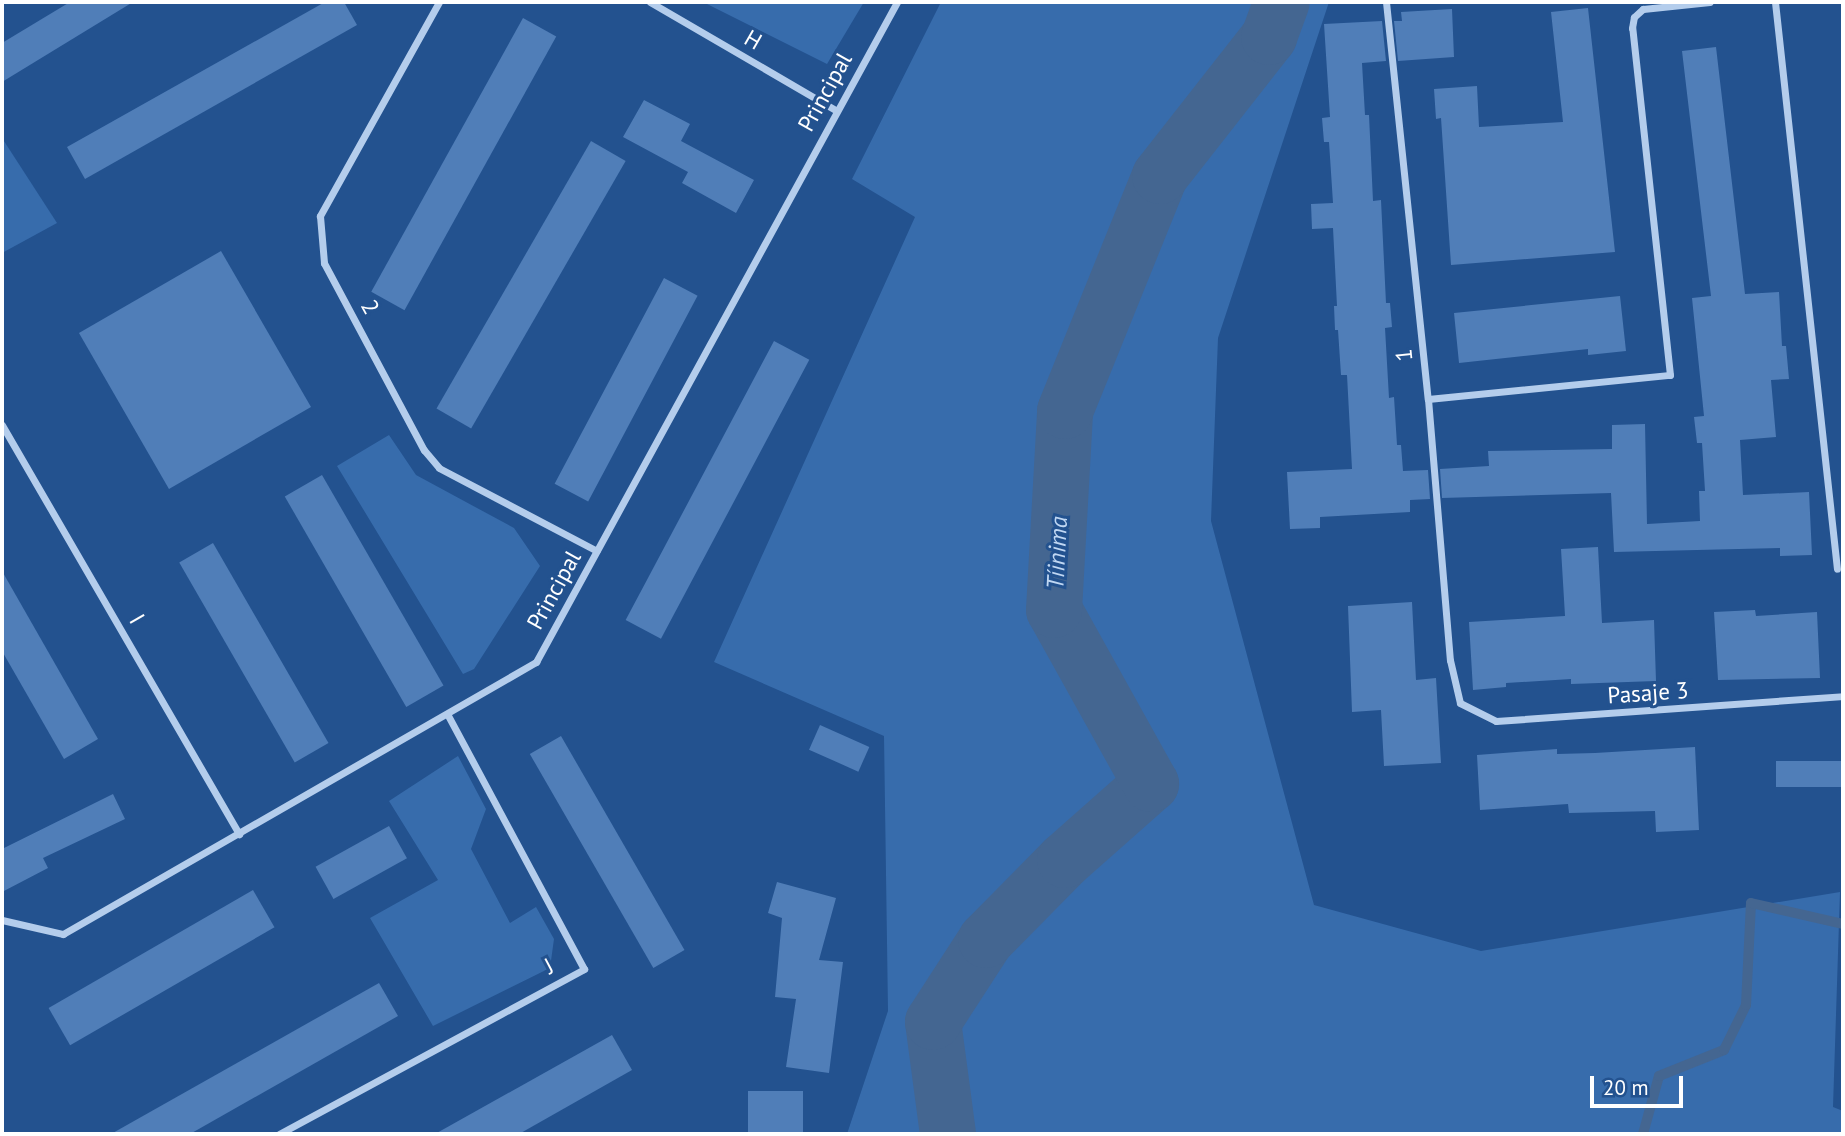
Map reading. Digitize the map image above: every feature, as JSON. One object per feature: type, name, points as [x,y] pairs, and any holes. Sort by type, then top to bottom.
[{"type":"street","name":"2","points":[[439,2],[320,216],[324,263],[424,450],[439,468],[597,551]]},
{"type":"street","name":"H","points":[[650,2],[837,111]]},
{"type":"street","name":"Principal","points":[[2,920],[63,934],[536,662],[897,2]]},
{"type":"street","name":"1","points":[[1386,2],[1428,399],[1450,660],[1460,703]]},
{"type":"street","points":[[1428,399],[1670,375],[1632,27],[1634,17],[1643,9],[1710,2]]},
{"type":"street","points":[[1775,2],[1837,569]]},
{"type":"street","name":"I","points":[[2,425],[239,834]]},
{"type":"street","name":"Pasaje 3","points":[[1460,703],[1496,721],[1843,696]]},
{"type":"street","name":"J","points":[[279,1134],[584,969],[447,714]]},
{"type":"shaded area","points":[[703,2],[864,2],[827,64]]},
{"type":"shaded area","points":[[941,2],[1329,2],[1218,338],[1211,521],[1314,905],[1481,951],[1840,892],[1833,1107],[1843,1111],[1843,1134],[847,1134],[888,1011],[884,736],[714,662],[915,217],[852,179]]},
{"type":"shaded area","points":[[2,138],[57,223],[2,253]]},
{"type":"shaded area","points":[[389,435],[416,475],[514,528],[540,566],[474,669],[463,674],[337,466]]},
{"type":"shaded area","points":[[458,756],[486,809],[471,849],[510,923],[536,907],[554,939],[550,968],[433,1026],[370,918],[438,880],[389,801]]},
{"type":"building","points":[[70,2],[133,2],[2,82],[2,43]]},
{"type":"building","points":[[325,2],[344,2],[357,25],[85,179],[67,147]]},
{"type":"building","points":[[1588,8],[1615,252],[1451,265],[1441,118],[1436,119],[1434,89],[1477,86],[1479,127],[1563,122],[1551,12]]},
{"type":"building","points":[[1452,9],[1454,57],[1398,61],[1394,21],[1402,21],[1401,12]]},
{"type":"building","points":[[523,18],[556,36],[404,310],[371,292]]},
{"type":"building","points":[[1382,21],[1386,61],[1362,63],[1365,115],[1369,115],[1373,201],[1381,200],[1386,303],[1390,303],[1392,327],[1385,328],[1389,398],[1394,397],[1397,445],[1401,445],[1403,471],[1428,470],[1430,499],[1410,500],[1410,512],[1320,517],[1320,528],[1290,529],[1287,472],[1352,469],[1347,375],[1341,375],[1338,330],[1335,330],[1334,306],[1337,306],[1333,228],[1312,229],[1311,204],[1333,203],[1329,142],[1324,142],[1322,118],[1330,117],[1324,24]]},
{"type":"building","points":[[1716,47],[1745,294],[1779,292],[1782,346],[1786,346],[1789,379],[1771,380],[1776,437],[1740,440],[1743,495],[1809,492],[1812,555],[1780,556],[1780,548],[1614,552],[1611,493],[1442,498],[1440,469],[1489,466],[1488,451],[1612,449],[1612,425],[1645,424],[1647,524],[1700,521],[1699,491],[1705,491],[1702,443],[1697,443],[1694,417],[1704,416],[1692,298],[1711,296],[1682,51]]},
{"type":"building","points":[[644,100],[690,124],[681,141],[754,180],[736,213],[682,183],[688,172],[623,137]]},
{"type":"building","points":[[591,141],[626,161],[471,429],[437,409]]},
{"type":"building","points":[[221,251],[311,407],[169,489],[79,333]]},
{"type":"building","points":[[664,278],[698,296],[588,502],[555,484]]},
{"type":"building","points":[[1620,296],[1626,351],[1588,355],[1588,349],[1459,363],[1454,313]]},
{"type":"building","points":[[774,341],[809,360],[661,639],[626,620]]},
{"type":"building","points":[[322,475],[444,685],[406,707],[285,496]]},
{"type":"building","points":[[213,543],[329,743],[295,763],[179,562]]},
{"type":"building","points":[[1598,547],[1602,623],[1654,620],[1656,681],[1571,684],[1571,679],[1506,683],[1506,687],[1473,690],[1469,622],[1565,616],[1561,549]]},
{"type":"building","points":[[2,571],[98,739],[64,759],[2,651]]},
{"type":"building","points":[[1412,602],[1416,680],[1436,678],[1441,763],[1384,766],[1381,710],[1352,712],[1348,606]]},
{"type":"building","points":[[1755,610],[1756,616],[1817,612],[1820,678],[1718,680],[1714,612]]},
{"type":"building","points":[[820,725],[869,747],[858,772],[809,750]]},
{"type":"building","points":[[561,736],[685,950],[653,968],[530,754]]},
{"type":"building","points":[[1695,747],[1699,830],[1656,832],[1655,811],[1569,813],[1568,804],[1480,810],[1477,755],[1557,749],[1557,754]]},
{"type":"building","points":[[1776,761],[1843,761],[1843,787],[1776,787]]},
{"type":"building","points":[[113,794],[125,819],[43,858],[48,868],[2,892],[2,849]]},
{"type":"building","points":[[389,826],[407,858],[333,899],[316,867]]},
{"type":"building","points":[[777,882],[836,898],[819,960],[843,962],[829,1073],[786,1067],[796,999],[775,997],[782,918],[768,913]]},
{"type":"building","points":[[253,890],[274,927],[70,1045],[49,1008]]},
{"type":"building","points":[[379,983],[398,1016],[190,1134],[111,1134]]},
{"type":"building","points":[[612,1035],[632,1070],[519,1134],[435,1134]]},
{"type":"building","points":[[748,1091],[803,1091],[803,1134],[748,1134]]},
{"type":"waterway","name":"Tíinima","points":[[948,1134],[933,1022],[986,940],[1065,860],[1151,784],[1054,610],[1065,411],[1160,176],[1269,37],[1282,2]]},
{"type":"waterway","points":[[1643,1134],[1659,1076],[1724,1050],[1746,1005],[1751,903],[1843,924]]}]
